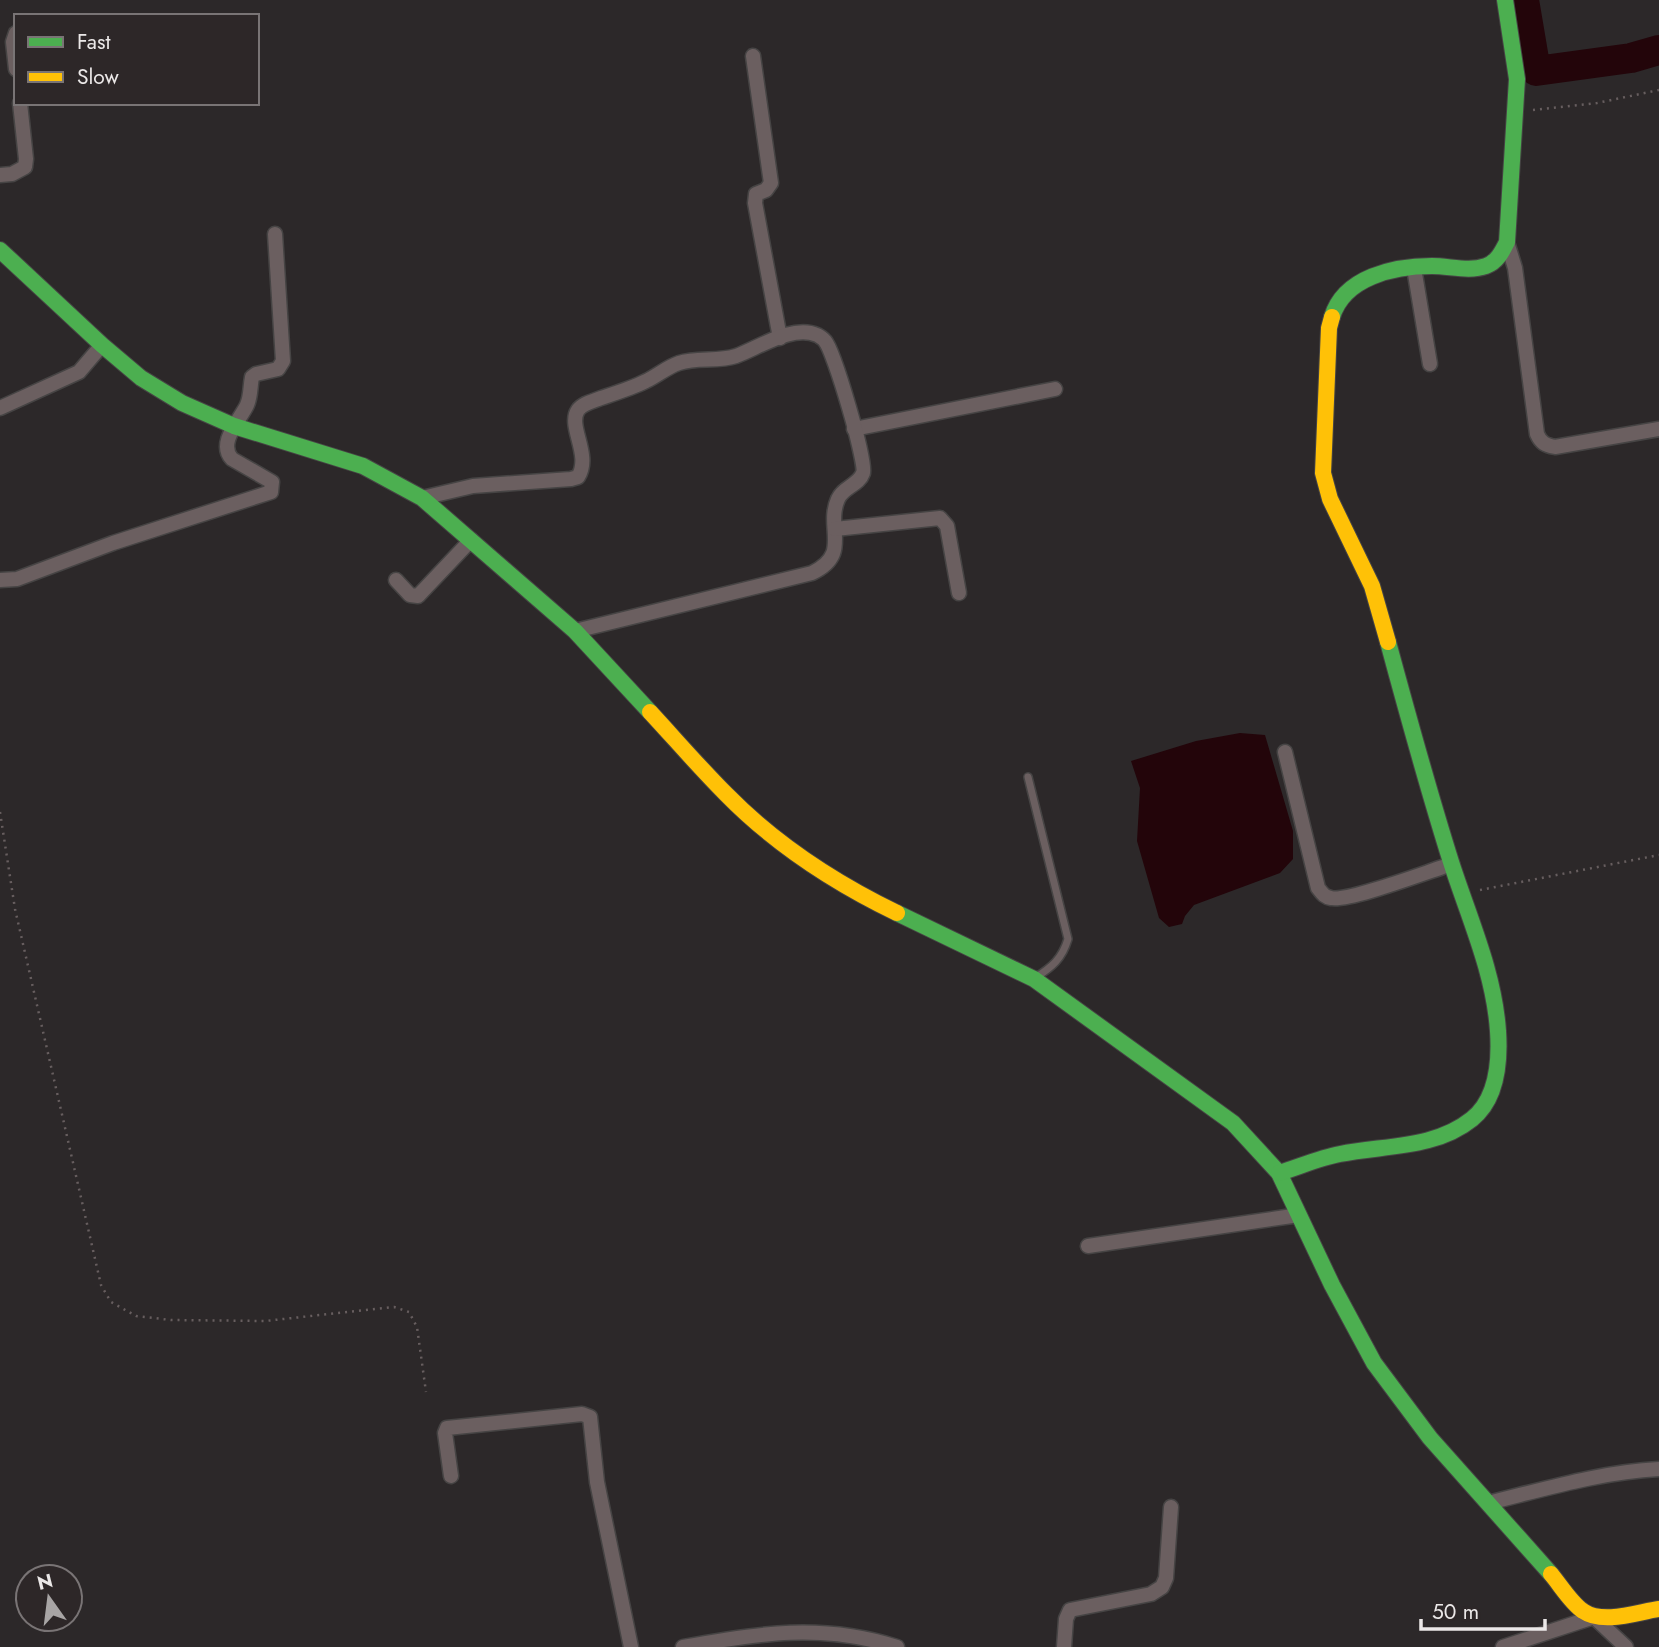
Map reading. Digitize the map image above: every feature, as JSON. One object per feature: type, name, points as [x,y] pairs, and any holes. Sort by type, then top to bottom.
[{"type":"street","points":[[1279,1173],[1318,1159],[1420,1142],[1446,1134],[1473,1118],[1491,1094],[1498,1062],[1494,999],[1372,586],[1330,499],[1323,473],[1329,328],[1336,305],[1349,289],[1371,277],[1432,266],[1473,269],[1489,265],[1501,255],[1507,242],[1516,111],[1515,66],[1505,0]]},
{"type":"street","points":[[753,56],[771,177],[770,188],[756,194],[755,203],[780,338]]},
{"type":"street","points":[[0,175],[12,174],[25,167],[20,105]]},
{"type":"street","points":[[0,580],[17,579],[113,542],[267,495],[273,487],[272,482],[228,456],[226,447],[234,426],[247,405],[252,377],[278,369],[283,361],[275,234]]},
{"type":"street","points":[[1507,242],[1515,268],[1540,441],[1546,446],[1555,447],[1659,429]]},
{"type":"street","points":[[0,250],[141,378],[182,403],[234,426],[363,466],[422,498],[575,631],[728,796],[788,848],[853,892],[1034,979],[1233,1123],[1279,1173],[1332,1285],[1374,1363],[1430,1438],[1583,1611],[1594,1617],[1626,1647]]},
{"type":"street","points":[[1414,268],[1430,365]]},
{"type":"street","points":[[422,498],[473,486],[578,477],[583,463],[575,417],[578,409],[586,404],[649,380],[677,364],[736,356],[762,343],[806,332],[826,341],[854,429],[864,472],[859,480],[843,490],[838,498],[835,508],[836,543],[832,558],[825,566],[812,573],[575,631]]},
{"type":"street","points":[[0,408],[79,372],[102,345]]},
{"type":"street","points":[[854,429],[1055,389]]},
{"type":"street","points":[[835,528],[940,518],[947,526],[959,593]]},
{"type":"street","points":[[396,580],[410,595],[418,596],[471,540]]},
{"type":"street","points":[[1286,752],[1318,888],[1323,895],[1332,899],[1350,897],[1452,864]]},
{"type":"street","points":[[1088,1246],[1299,1215]]},
{"type":"street","points":[[452,1476],[444,1433],[447,1428],[582,1414],[590,1417],[597,1482],[631,1647]]},
{"type":"street","points":[[1488,1503],[1624,1471],[1659,1469]]},
{"type":"street","points":[[1064,1647],[1066,1619],[1070,1610],[1151,1594],[1162,1587],[1166,1578],[1171,1507]]},
{"type":"street","points":[[1503,1647],[1594,1617],[1659,1609]]},
{"type":"street","points":[[682,1647],[738,1637],[809,1631],[870,1639],[897,1647]]},
{"type":"lane","points":[[1028,777],[1068,939],[1064,953],[1055,965],[1034,979]]},
{"type":"path","points":[[1516,111],[1597,103],[1659,90]]},
{"type":"path","points":[[0,812],[18,922],[100,1285],[111,1303],[136,1316],[211,1322],[265,1321],[394,1307],[409,1312],[417,1328],[426,1392]]},
{"type":"path","points":[[1462,894],[1659,855]]},
{"type":"shaded area","points":[[1240,733],[1265,735],[1293,831],[1293,859],[1280,873],[1194,905],[1182,924],[1169,927],[1159,918],[1137,841],[1140,788],[1131,761],[1196,741]]},
{"type":"waterway","points":[[1524,0],[1536,71],[1631,58],[1659,50]]},
{"type":"traffic: fast","points":[[1332,317],[1347,292],[1372,276],[1402,268],[1480,268],[1493,262],[1507,242],[1517,79],[1505,0]]},
{"type":"traffic: fast","points":[[0,250],[141,378],[182,403],[234,426],[363,466],[422,498],[575,631],[650,712]]},
{"type":"traffic: fast","points":[[1279,1173],[1332,1156],[1442,1136],[1458,1129],[1480,1111],[1495,1079],[1498,1043],[1492,988],[1434,807],[1388,642]]},
{"type":"traffic: fast","points":[[897,913],[1034,979],[1233,1123],[1279,1173],[1332,1285],[1374,1363],[1430,1438],[1551,1574]]},
{"type":"traffic: slow","points":[[1332,317],[1329,328],[1323,473],[1330,499],[1372,586],[1388,642]]},
{"type":"traffic: slow","points":[[650,712],[716,784],[785,846],[851,889],[897,913]]},
{"type":"traffic: slow","points":[[1551,1574],[1574,1604],[1591,1615],[1610,1617],[1659,1609]]}]
